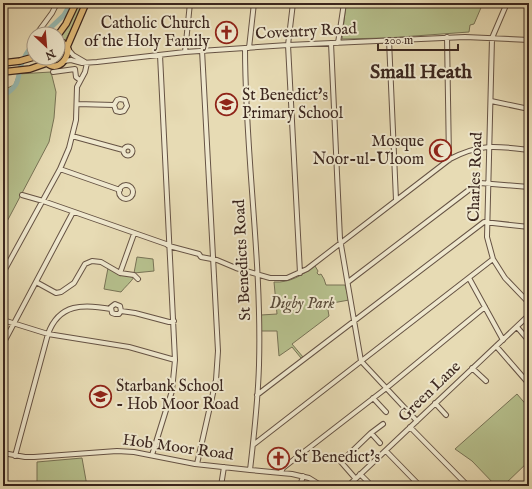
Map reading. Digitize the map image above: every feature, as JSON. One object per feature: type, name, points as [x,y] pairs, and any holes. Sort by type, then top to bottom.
[{"type":"highway","points":[[65,26],[76,3]]},
{"type":"highway","points":[[66,56],[67,48],[86,3]]},
{"type":"highway","points":[[3,63],[26,59]]},
{"type":"highway","points":[[3,72],[21,70],[36,66]]},
{"type":"street","points":[[42,26],[57,3]]},
{"type":"street","points":[[185,52],[190,3]]},
{"type":"street","name":"St Benedicts Road","points":[[250,470],[259,366],[257,275],[247,104],[247,48],[254,3]]},
{"type":"street","points":[[293,3],[288,45],[300,273]]},
{"type":"street","points":[[338,43],[344,3]]},
{"type":"street","points":[[492,38],[507,3]]},
{"type":"street","points":[[447,37],[449,160]]},
{"type":"street","name":"Coventry Road","points":[[66,61],[86,62],[202,50],[447,37],[529,40]]},
{"type":"street","name":"Charles Road","points":[[492,38],[490,146],[487,184],[487,237],[493,259],[505,278],[529,303]]},
{"type":"street","points":[[389,40],[396,200]]},
{"type":"street","points":[[331,43],[341,243],[361,361],[417,421]]},
{"type":"street","points":[[3,273],[60,169],[72,136],[76,120],[77,88],[85,72],[86,62],[73,55],[67,48]]},
{"type":"street","points":[[197,464],[216,380],[218,351],[202,50]]},
{"type":"street","points":[[152,455],[172,392],[175,360],[160,55]]},
{"type":"street","points":[[53,72],[75,67],[76,77],[80,80]]},
{"type":"street","points":[[491,101],[529,109]]},
{"type":"street","points":[[77,104],[114,105]]},
{"type":"street","points":[[72,136],[123,150]]},
{"type":"street","points":[[22,195],[43,201],[169,246],[199,254],[201,257],[217,260],[257,275],[287,278],[300,273],[449,160],[466,152],[490,146],[529,150]]},
{"type":"street","points":[[60,169],[120,190]]},
{"type":"street","points":[[348,282],[474,186],[480,183],[529,187]]},
{"type":"street","points":[[3,344],[73,212]]},
{"type":"street","points":[[257,394],[484,222],[529,227]]},
{"type":"street","points":[[120,273],[134,234]]},
{"type":"street","points":[[253,444],[493,259]]},
{"type":"street","points":[[36,282],[56,293],[61,292],[74,283],[85,264],[92,261],[101,262],[120,273],[134,275],[138,279]]},
{"type":"street","points":[[469,278],[503,340]]},
{"type":"street","points":[[111,309],[113,305],[118,304],[121,311]]},
{"type":"street","points":[[15,456],[48,334],[55,319],[70,309],[84,306],[111,309],[115,314],[119,314],[121,311],[169,322],[174,321]]},
{"type":"street","points":[[281,472],[282,468],[386,388],[485,307]]},
{"type":"street","name":"Green Lane","points":[[348,486],[529,315]]},
{"type":"street","points":[[3,320],[48,334],[129,347],[175,360]]},
{"type":"street","points":[[516,327],[529,341]]},
{"type":"street","points":[[496,346],[529,384]]},
{"type":"street","points":[[472,368],[486,381]]},
{"type":"street","points":[[373,398],[386,412]]},
{"type":"street","points":[[435,404],[446,415]]},
{"type":"street","points":[[355,478],[341,462],[383,424]]},
{"type":"street","points":[[410,427],[468,486]]},
{"type":"street","points":[[372,433],[380,443]]},
{"type":"street","name":"Hob Moor Road","points":[[3,453],[15,456],[34,457],[117,451],[134,452],[197,464],[281,472],[309,478],[322,486]]},
{"type":"street","points":[[386,451],[420,486]]},
{"type":"street","points":[[221,486],[224,467]]},
{"type":"street","points":[[360,474],[372,486]]},
{"type":"street","points":[[300,486],[303,476]]},
{"type":"green space","points":[[78,3],[85,3],[66,39],[66,29]]},
{"type":"green space","points":[[346,3],[483,3],[474,24],[470,25],[469,32],[387,38],[342,39]]},
{"type":"green space","points":[[51,72],[56,92],[54,118],[49,142],[3,229],[3,90],[14,85],[18,74]]},
{"type":"green space","points":[[137,257],[153,259],[154,271],[134,273]]},
{"type":"green space","name":"Digby Park","points":[[315,266],[318,271],[317,273],[319,275],[321,274],[326,285],[345,285],[349,300],[327,304],[329,316],[292,344],[303,357],[301,358],[292,347],[279,356],[277,331],[261,331],[261,315],[277,314],[274,282],[291,280]]},
{"type":"green space","points":[[108,268],[122,275],[134,277],[121,292],[104,289]]},
{"type":"green space","points":[[517,394],[529,408],[529,461],[503,486],[496,486],[472,461],[455,449]]},
{"type":"green space","points":[[82,458],[87,486],[37,486],[37,462]]},
{"type":"waterway","points":[[52,26],[64,15],[71,3]]},
{"type":"waterway","points":[[3,96],[15,86],[22,62],[26,55]]},
{"type":"place","name":"Catholic Church of the Holy Family","points":[[226,33]]},
{"type":"place","name":"St Benedict's Primary School","points":[[227,105]]},
{"type":"place","name":"Mosque Noor-ul-Uloom","points":[[440,151]]},
{"type":"place","name":"Starbank School - Hob Moor Road","points":[[100,396]]},
{"type":"place","name":"St Benedict's","points":[[279,458]]},
{"type":"district","name":"Small Heath","points":[[421,72]]}]
